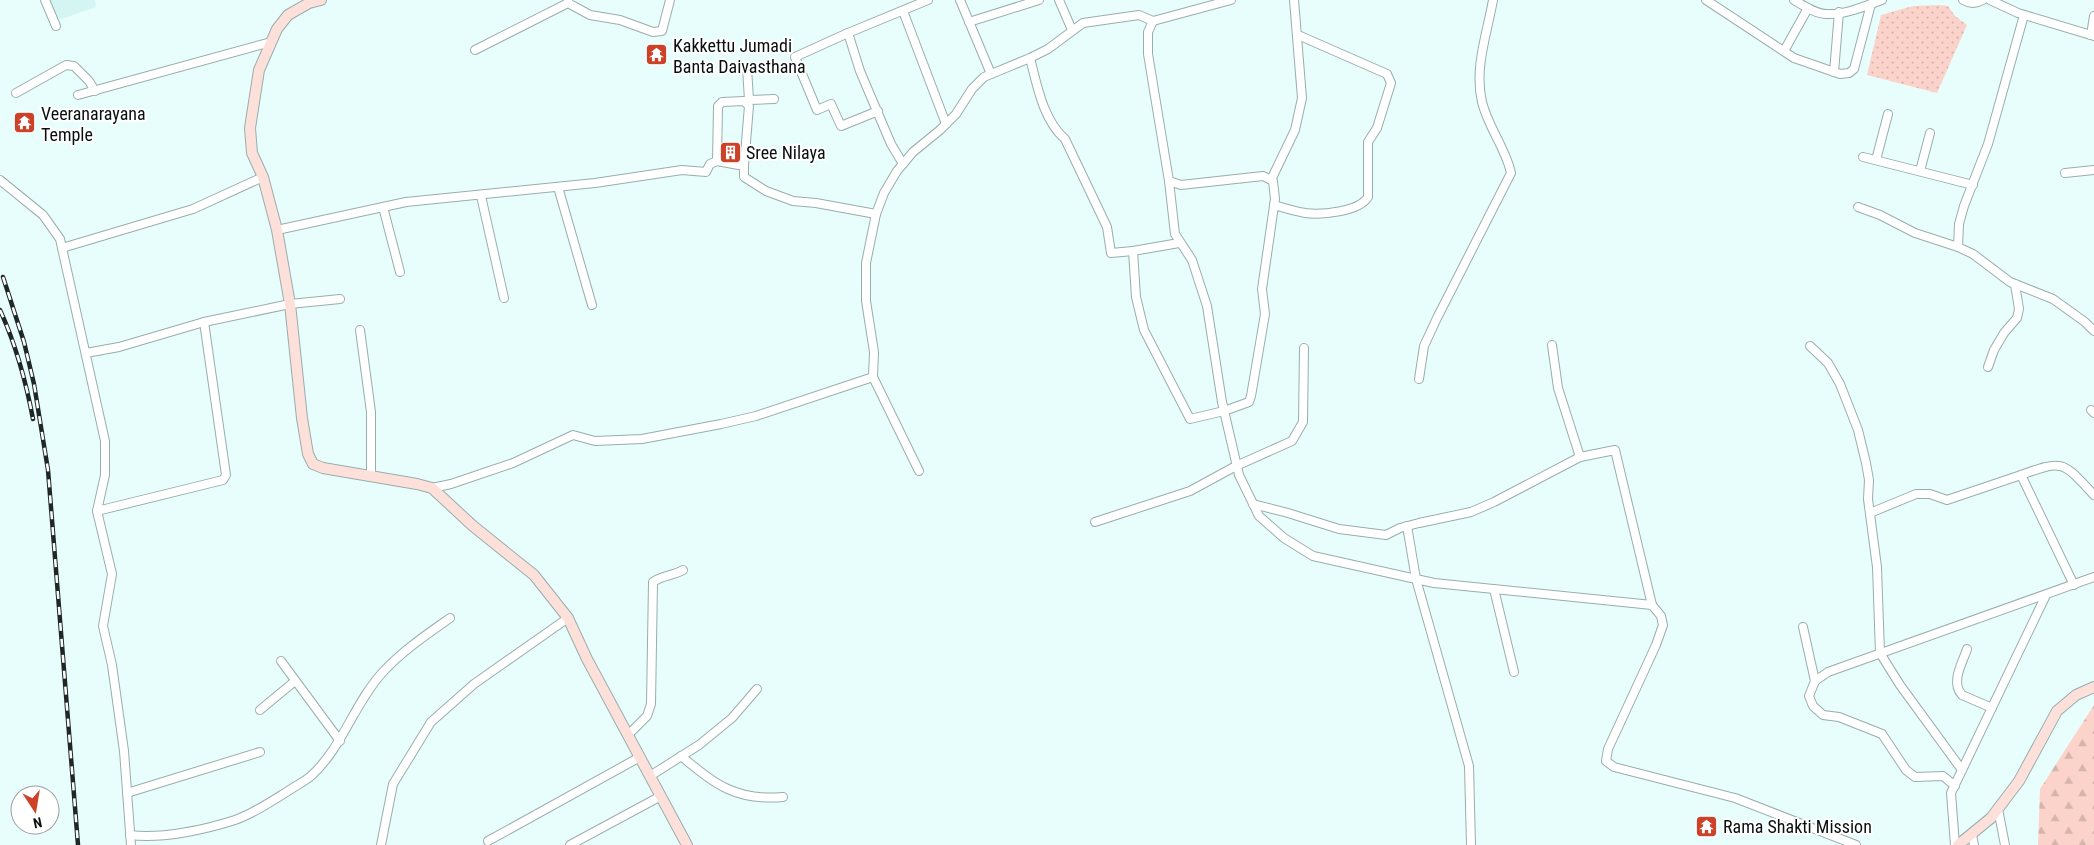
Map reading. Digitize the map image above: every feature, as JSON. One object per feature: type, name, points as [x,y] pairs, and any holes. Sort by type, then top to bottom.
[{"type":"street","points":[[45,0],[56,26]]},
{"type":"street","points":[[321,0],[309,3],[288,15],[277,28],[259,70],[250,128],[252,153],[263,177],[277,230],[290,304],[302,418],[308,454],[313,464],[323,468],[371,475],[432,488],[451,484],[513,463],[573,435],[595,441],[642,439],[712,426],[756,416],[873,377]]},
{"type":"street","points":[[475,50],[568,1],[590,15],[620,20],[653,32],[662,30],[670,0]]},
{"type":"street","points":[[878,111],[841,126],[831,104],[817,110],[804,83],[795,57],[848,32],[928,0]]},
{"type":"street","points":[[960,0],[991,74]]},
{"type":"street","points":[[969,22],[1039,0]]},
{"type":"street","points":[[1059,0],[1072,30]]},
{"type":"street","points":[[919,471],[873,377],[874,352],[866,301],[866,263],[876,214],[884,193],[903,164],[912,152],[956,114],[972,89],[984,77],[1048,49],[1083,23],[1139,15],[1152,22],[1213,2],[1231,0]]},
{"type":"street","points":[[1271,180],[1294,130],[1302,98],[1294,0]]},
{"type":"street","points":[[1418,379],[1424,346],[1511,173],[1510,166],[1492,132],[1482,102],[1478,73],[1493,0]]},
{"type":"street","points":[[1706,0],[1794,58],[1834,72],[1849,73],[1854,69],[1871,4]]},
{"type":"street","points":[[1794,0],[1808,8],[1827,14],[1882,0]]},
{"type":"street","points":[[1963,0],[1968,3],[1977,3],[1982,0]]},
{"type":"street","points":[[1990,0],[2024,14],[2092,36],[2094,16]]},
{"type":"street","points":[[1784,51],[1808,8]]},
{"type":"street","points":[[903,11],[946,124]]},
{"type":"street","points":[[1834,72],[1839,12]]},
{"type":"street","points":[[1958,247],[1959,224],[1988,144],[2024,14]]},
{"type":"street","points":[[1152,22],[1148,32],[1148,54],[1170,181],[1175,234],[1192,260],[1207,306],[1224,411],[1238,475],[1259,516],[1284,538],[1314,556],[1434,583],[1652,605]]},
{"type":"street","points":[[848,32],[860,71],[891,144],[903,164]]},
{"type":"street","points":[[1274,205],[1306,213],[1348,210],[1365,203],[1368,197],[1368,142],[1377,128],[1391,83],[1387,74],[1298,35]]},
{"type":"street","points":[[78,96],[271,42]]},
{"type":"street","points":[[1030,58],[1042,100],[1055,128],[1064,139],[1107,227],[1111,252],[1133,251],[1179,242]]},
{"type":"street","points":[[16,93],[66,66],[74,66],[78,69],[95,91]]},
{"type":"street","points":[[747,68],[749,106],[744,177],[775,195],[793,201],[816,203],[876,214]]},
{"type":"street","points":[[717,161],[718,106],[722,102],[774,99]]},
{"type":"street","points":[[1876,160],[1888,114]]},
{"type":"street","points":[[1920,171],[1930,133]]},
{"type":"street","points":[[1863,157],[1973,185]]},
{"type":"street","points":[[277,230],[406,202],[481,196],[682,170],[706,172],[710,164],[717,161],[744,166]]},
{"type":"street","points":[[2065,173],[2094,170]]},
{"type":"street","points":[[1133,251],[1136,297],[1144,330],[1190,419],[1224,411],[1249,402],[1265,314],[1262,289],[1274,205],[1273,181],[1264,176],[1181,185],[1170,181]]},
{"type":"street","points":[[62,248],[193,209],[263,177]]},
{"type":"street","points":[[0,180],[43,215],[60,239],[105,441],[105,475],[96,511],[112,574],[103,626],[112,665],[124,751],[131,845]]},
{"type":"street","points":[[558,187],[592,305]]},
{"type":"street","points":[[481,196],[504,298]]},
{"type":"street","points":[[383,207],[400,272]]},
{"type":"street","points":[[1858,208],[1880,215],[1914,234],[1958,247],[1973,254],[2015,284],[2053,299],[2086,322],[2094,331]]},
{"type":"street","points":[[1988,367],[1994,350],[2004,333],[2017,318],[2019,309],[2015,284]]},
{"type":"street","points":[[86,353],[120,347],[204,322],[290,304],[340,299]]},
{"type":"street","points":[[96,511],[223,480],[226,476],[204,322]]},
{"type":"street","points":[[360,330],[371,412],[371,475]]},
{"type":"street","points":[[1552,345],[1558,388],[1580,457]]},
{"type":"street","points":[[1810,346],[1820,354],[1832,370],[1840,384],[1858,430],[1869,480],[1870,513],[1877,567],[1880,653],[1900,685],[1962,770]]},
{"type":"street","points":[[1094,522],[1190,491],[1236,466],[1292,441],[1303,422],[1304,348]]},
{"type":"street","points":[[1253,504],[1339,529],[1386,535],[1407,526],[1471,512],[1580,457],[1615,450],[1652,605],[1661,616],[1663,626],[1608,749],[1606,761],[1614,767],[1735,798],[1856,845]]},
{"type":"street","points":[[1870,513],[1916,494],[1930,494],[1947,500],[2048,465],[2058,465],[2074,474],[2094,495]]},
{"type":"street","points":[[2021,474],[2074,585]]},
{"type":"street","points":[[432,488],[473,526],[534,575],[568,618],[587,659],[687,845]]},
{"type":"street","points":[[1407,526],[1416,579],[1469,766],[1471,845]]},
{"type":"street","points":[[628,736],[647,716],[651,704],[653,582],[660,576],[672,576],[683,570]]},
{"type":"street","points":[[1955,786],[1944,776],[1915,777],[1906,770],[1882,734],[1839,717],[1823,715],[1813,706],[1809,696],[1815,681],[1828,672],[2094,577]]},
{"type":"street","points":[[1494,589],[1514,672]]},
{"type":"street","points":[[2046,595],[1951,793],[1956,845],[1973,840],[1998,809],[2019,781],[2057,711],[2076,695],[2094,688]]},
{"type":"street","points":[[130,835],[147,837],[184,832],[236,820],[272,801],[310,776],[340,741],[359,706],[382,674],[412,645],[450,618]]},
{"type":"street","points":[[381,845],[393,784],[431,722],[474,684],[568,618]]},
{"type":"street","points":[[1803,627],[1815,681]]},
{"type":"street","points":[[1968,648],[1957,680],[1959,692],[1992,708]]},
{"type":"street","points":[[281,661],[340,741]]},
{"type":"street","points":[[260,710],[295,681]]},
{"type":"street","points":[[650,776],[682,756],[732,718],[757,689]]},
{"type":"street","points":[[127,793],[260,752]]},
{"type":"street","points":[[682,756],[707,778],[735,794],[760,799],[783,797]]},
{"type":"street","points":[[488,841],[640,757]]},
{"type":"street","points":[[570,845],[661,796]]},
{"type":"street","points":[[1998,809],[2006,845]]},
{"type":"shaded area","points":[[44,0],[95,0],[96,7],[56,21]]},
{"type":"green space","points":[[1913,6],[1948,6],[1955,16],[1967,25],[1937,93],[1867,75],[1881,15]]},
{"type":"green space","points":[[2094,705],[2094,845],[2038,845],[2040,789]]},
{"type":"railway","points":[[3,277],[24,342],[34,384],[48,470],[78,845]]},
{"type":"railway","points":[[0,310],[20,364],[33,419]]},
{"type":"place","name":"Kakkettu Jumadi Banta Daivasthana","points":[[657,55]]},
{"type":"place","name":"Veeranarayana Temple","points":[[25,123]]},
{"type":"place","name":"Sree Nilaya","points":[[730,152]]},
{"type":"place","name":"Rama Shakti Mission","points":[[1707,826]]}]
